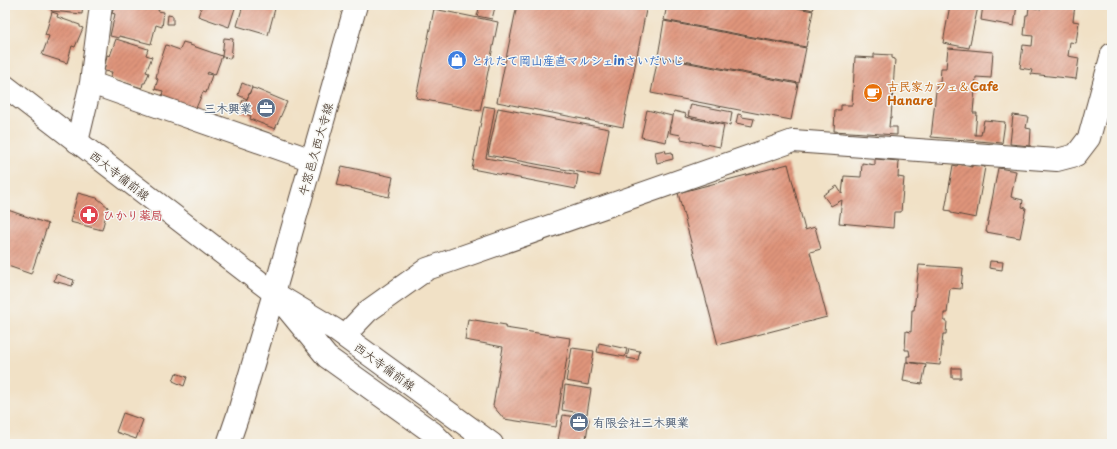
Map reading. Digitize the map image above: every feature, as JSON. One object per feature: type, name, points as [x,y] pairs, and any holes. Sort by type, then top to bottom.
[{"type":"street","points":[[77,142],[91,83],[101,5]]},
{"type":"street","name":"牛窓邑久西大寺線","points":[[228,444],[274,293],[356,5]]},
{"type":"street","points":[[344,336],[368,311],[427,269],[793,141],[1057,160],[1076,155],[1089,138],[1108,87],[1112,54]]},
{"type":"street","points":[[91,83],[312,160]]},
{"type":"street","name":"西大寺備前線","points":[[5,86],[274,293],[344,336],[492,444]]},
{"type":"street","name":"西大寺備前線","points":[[274,293],[327,357],[433,433],[444,444]]},
{"type":"building","points":[[49,5],[83,5],[82,14],[51,11],[52,8],[49,8]]},
{"type":"building","points":[[114,5],[160,5],[158,11],[164,12],[162,27],[156,25],[151,44],[119,36],[119,38],[110,36],[115,14],[112,13]]},
{"type":"building","points":[[202,5],[236,5],[229,27],[198,16]]},
{"type":"building","points":[[243,5],[276,5],[268,35],[237,26]]},
{"type":"building","points":[[480,5],[495,7],[492,19],[477,16]]},
{"type":"building","points":[[517,5],[620,5],[646,10],[623,127],[497,102]]},
{"type":"building","points":[[667,5],[782,5],[813,11],[806,47],[664,20]]},
{"type":"building","points":[[791,5],[814,5],[813,10]]},
{"type":"building","points":[[950,5],[967,5],[978,7],[969,48],[943,43]]},
{"type":"building","points":[[983,5],[1017,5],[1014,26],[981,20]]},
{"type":"building","points":[[1042,5],[1075,5],[1073,21],[1079,22],[1076,43],[1070,42],[1068,56],[1079,58],[1076,79],[1031,74],[1032,70],[1020,68],[1023,45],[1032,46],[1033,36],[1024,35],[1026,15],[1028,15],[1029,7],[1041,9]]},
{"type":"building","name":"とれたて岡山産直マルシェinさいだいじ","points":[[434,9],[498,22],[480,111],[416,98]]},
{"type":"building","points":[[52,12],[58,14],[57,17],[80,25],[80,27],[83,28],[75,47],[72,46],[67,63],[42,55],[49,36],[45,35]]},
{"type":"building","points":[[168,15],[173,16],[173,24],[167,24]]},
{"type":"building","points":[[664,21],[806,48],[799,83],[658,56]]},
{"type":"building","points":[[224,38],[233,39],[231,58],[222,57]]},
{"type":"building","points":[[116,39],[148,49],[146,55],[152,57],[146,72],[149,73],[145,83],[143,83],[142,88],[110,78],[112,72],[104,71],[107,55],[110,56]]},
{"type":"building","points":[[183,42],[222,56],[215,75],[208,72],[207,74],[212,75],[206,93],[203,92],[196,108],[164,98],[162,96],[163,91],[155,89],[158,79],[156,78],[158,68],[166,45],[180,50]]},
{"type":"building","points":[[948,48],[993,52],[991,78],[976,77],[973,113],[977,113],[975,135],[981,135],[984,120],[1005,122],[1002,143],[931,137],[937,82],[940,82],[941,68],[946,68]]},
{"type":"building","points":[[874,54],[892,55],[892,58],[895,59],[891,118],[889,127],[897,127],[897,135],[834,131],[835,110],[841,110],[841,105],[852,105],[855,57],[874,58]]},
{"type":"building","points":[[658,57],[798,84],[791,120],[651,93]]},
{"type":"building","points":[[242,83],[252,87],[247,99],[238,95]]},
{"type":"building","name":"三木興業","points":[[252,88],[287,102],[275,129],[250,119],[251,116],[239,111],[243,100],[246,101]]},
{"type":"building","points":[[691,104],[732,112],[730,125],[688,116]]},
{"type":"building","points":[[484,106],[495,108],[486,158],[578,175],[576,189],[472,169]]},
{"type":"building","points":[[498,108],[609,129],[600,176],[488,155]]},
{"type":"building","points":[[647,110],[672,116],[666,142],[641,137]]},
{"type":"building","points":[[674,111],[686,114],[685,117],[724,125],[720,147],[681,139],[681,135],[670,133]]},
{"type":"building","points":[[738,114],[742,115],[742,117],[754,119],[752,126],[736,123]]},
{"type":"building","points":[[1013,115],[1028,117],[1026,128],[1031,129],[1030,146],[1010,144]]},
{"type":"building","points":[[665,150],[666,153],[672,152],[673,159],[657,163],[655,152]]},
{"type":"building","points":[[875,159],[899,161],[898,177],[904,178],[901,212],[894,212],[893,228],[839,223],[842,200],[831,206],[823,195],[837,186],[842,194],[844,176],[861,177],[862,163],[875,165]]},
{"type":"building","points":[[788,164],[805,230],[815,227],[821,249],[810,252],[827,317],[718,345],[678,193]]},
{"type":"building","points":[[958,164],[972,167],[972,164],[985,167],[976,218],[951,213],[951,211],[945,210],[953,165],[957,166]]},
{"type":"building","points":[[342,166],[393,177],[389,197],[337,185]]},
{"type":"building","points":[[998,168],[1016,171],[1011,197],[1023,200],[1022,207],[1026,208],[1020,238],[986,232]]},
{"type":"building","name":"ひかり薬局","points":[[78,193],[97,198],[108,207],[102,230],[70,222]]},
{"type":"building","points":[[5,209],[48,224],[31,274],[5,265]]},
{"type":"building","points":[[990,261],[1003,262],[1002,270],[989,268]]},
{"type":"building","points":[[919,265],[963,268],[961,289],[950,288],[947,313],[944,313],[944,321],[947,321],[946,334],[943,334],[940,365],[907,362],[907,356],[910,356],[909,350],[905,350],[906,331],[911,332],[912,310],[914,310]]},
{"type":"building","points":[[56,274],[74,280],[72,286],[54,281]]},
{"type":"building","points":[[468,319],[506,325],[505,328],[570,338],[556,427],[504,419],[493,406],[503,347],[465,340]]},
{"type":"building","points":[[599,343],[627,349],[625,357],[597,352]]},
{"type":"building","points":[[572,348],[594,351],[588,385],[566,381]]},
{"type":"building","points":[[629,349],[640,351],[638,360],[627,358]]},
{"type":"building","points":[[906,362],[926,365],[922,384],[903,381]]},
{"type":"building","points":[[952,368],[961,368],[961,378],[952,378]]},
{"type":"building","points":[[176,373],[187,377],[184,386],[173,381]]},
{"type":"building","points":[[565,385],[591,389],[587,414],[562,410]]},
{"type":"building","points":[[123,413],[143,420],[136,439],[116,432]]},
{"type":"building","points":[[563,415],[589,419],[586,439],[581,438],[580,444],[558,440]]},
{"type":"place","name":"とれたて岡山産直マルシェinさいだいじ","points":[[457,60]]},
{"type":"place","name":"古民家カフェ＆Cafe Hanare","points":[[873,93]]},
{"type":"place","name":"三木興業","points":[[266,108]]},
{"type":"place","name":"ひかり薬局","points":[[89,215]]},
{"type":"place","name":"有限会社三木興業","points":[[579,422]]}]
